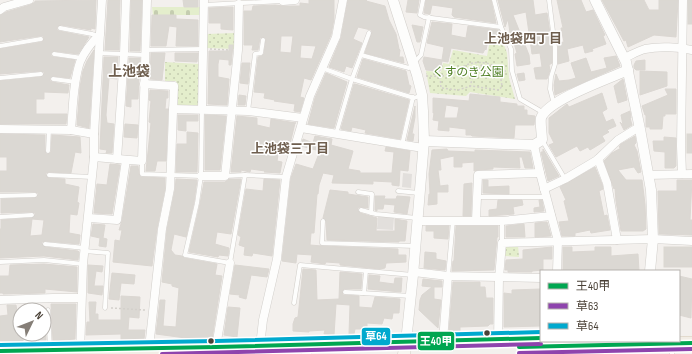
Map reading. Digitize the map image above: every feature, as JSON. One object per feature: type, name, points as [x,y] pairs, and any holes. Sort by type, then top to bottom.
[{"type":"main road","points":[[680,341],[692,335]]},
{"type":"main road","points":[[0,351],[50,350],[80,352],[149,348],[216,347],[262,352],[306,354],[405,349],[444,341],[540,338]]},
{"type":"main road","points":[[262,352],[405,349],[552,350],[692,343]]},
{"type":"street","points":[[0,10],[4,7],[29,0]]},
{"type":"street","points":[[80,352],[83,264],[89,218],[94,157],[98,53],[102,0]]},
{"type":"street","points":[[89,218],[117,220],[121,159],[126,0]]},
{"type":"street","points":[[94,157],[142,161],[147,0]]},
{"type":"street","points":[[283,1],[295,0]]},
{"type":"street","points":[[262,352],[263,320],[277,259],[286,177],[310,96],[336,37],[343,0]]},
{"type":"street","points":[[393,0],[414,64],[423,145],[413,274],[405,349]]},
{"type":"street","points":[[595,0],[624,58],[628,70],[651,190],[653,239],[650,270]]},
{"type":"street","points":[[682,174],[680,146],[683,0]]},
{"type":"street","points":[[202,109],[204,2]]},
{"type":"street","points":[[201,176],[225,176],[238,50],[239,2]]},
{"type":"street","points":[[70,130],[76,82],[82,58],[99,35]]},
{"type":"street","points":[[624,58],[645,49],[683,48],[692,50]]},
{"type":"street","points":[[557,270],[558,241],[540,173],[538,143],[541,119],[544,113],[560,100],[628,70]]},
{"type":"street","points":[[144,84],[174,86],[170,189],[162,229],[149,348]]},
{"type":"street","points":[[173,109],[248,111],[303,118]]},
{"type":"street","points":[[545,193],[598,159],[618,140],[639,127]]},
{"type":"street","points":[[301,128],[402,145],[538,143]]},
{"type":"street","points":[[0,129],[70,130],[94,134]]},
{"type":"street","points":[[598,159],[607,183],[617,240]]},
{"type":"street","points":[[476,220],[478,175],[540,173]]},
{"type":"street","points":[[648,175],[692,174]]},
{"type":"street","points":[[417,219],[502,221],[551,216]]},
{"type":"street","points":[[498,340],[499,278],[502,243],[653,239],[692,241]]},
{"type":"street","points":[[216,347],[230,263]]},
{"type":"street","points":[[413,274],[499,278],[540,278]]},
{"type":"street","points":[[444,341],[448,276]]},
{"type":"street","points":[[0,300],[81,298]]},
{"type":"lane","points":[[423,0],[420,15],[501,27]]},
{"type":"lane","points":[[494,0],[501,27],[511,50],[512,71],[520,99],[544,113]]},
{"type":"lane","points":[[549,0],[555,47],[555,64],[551,77],[550,89],[554,104]]},
{"type":"lane","points":[[204,2],[283,1]]},
{"type":"lane","points":[[361,55],[409,68],[422,55],[430,17]]},
{"type":"lane","points":[[60,28],[99,35]]},
{"type":"lane","points":[[336,135],[352,79],[369,33]]},
{"type":"lane","points":[[0,46],[41,39]]},
{"type":"lane","points":[[248,111],[255,54],[261,53],[263,40]]},
{"type":"lane","points":[[98,53],[124,54],[204,49]]},
{"type":"lane","points":[[54,54],[82,58]]},
{"type":"lane","points":[[322,68],[352,79],[418,96],[402,145]]},
{"type":"lane","points":[[0,78],[41,74]]},
{"type":"lane","points":[[53,79],[76,82]]},
{"type":"lane","points":[[202,109],[201,176],[197,203],[185,255],[230,263],[245,175]]},
{"type":"lane","points":[[48,151],[49,130]]},
{"type":"lane","points":[[538,143],[565,179]]},
{"type":"lane","points":[[142,161],[142,174],[201,176]]},
{"type":"lane","points":[[49,175],[92,177]]},
{"type":"lane","points":[[225,176],[245,175],[286,177]]},
{"type":"lane","points":[[398,190],[419,193]]},
{"type":"lane","points":[[358,192],[372,194],[371,213]]},
{"type":"lane","points":[[477,197],[545,193]]},
{"type":"lane","points":[[0,196],[35,196]]},
{"type":"lane","points":[[361,210],[371,213],[417,219]]},
{"type":"lane","points":[[0,217],[32,215]]},
{"type":"lane","points":[[448,276],[453,220]]},
{"type":"lane","points":[[323,221],[322,244],[415,246]]},
{"type":"lane","points":[[502,221],[502,243]]},
{"type":"lane","points":[[45,244],[108,253],[105,308]]},
{"type":"lane","points":[[0,262],[44,260],[83,264]]},
{"type":"lane","points":[[294,303],[300,265],[413,274]]},
{"type":"lane","points":[[364,293],[366,271]]},
{"type":"lane","points":[[345,292],[411,296]]},
{"type":"lane","points":[[50,342],[50,350]]},
{"type":"path","points":[[204,49],[238,50]]},
{"type":"path","points":[[424,76],[449,75],[474,62],[483,62],[498,67],[502,71],[500,73],[501,89],[492,90],[470,87],[458,90],[441,88],[439,76]]},
{"type":"path","points":[[470,87],[472,79],[477,74],[483,62]]},
{"type":"path","points":[[105,308],[152,310]]},
{"type":"green space","points":[[152,7],[201,7],[201,15],[153,15]]},
{"type":"green space","points":[[235,33],[236,49],[207,48],[207,34]]},
{"type":"green space","name":"くすのき公園","points":[[490,40],[505,41],[504,45],[507,53],[509,78],[515,99],[470,92],[466,96],[430,93],[426,71],[441,72],[443,63],[449,64],[453,50],[487,56]]},
{"type":"green space","points":[[165,62],[199,64],[198,106],[175,106],[176,81],[165,81]]},
{"type":"green space","points":[[506,245],[518,245],[519,257],[505,256]]},
{"type":"shaded area","points":[[403,173],[412,174],[411,188],[402,187]]},
{"type":"shaded area","points":[[378,216],[394,217],[393,230],[377,229]]},
{"type":"building","points":[[96,0],[95,29],[91,28],[91,30],[61,25],[57,27],[57,30],[59,31],[89,37],[78,54],[54,51],[51,53],[51,56],[53,57],[75,60],[70,78],[53,76],[50,78],[50,81],[52,82],[69,85],[68,93],[44,92],[44,99],[36,99],[36,114],[67,114],[66,124],[0,124],[0,81],[41,77],[44,72],[0,74],[0,49],[42,42],[44,39],[43,36],[40,36],[0,42],[0,15],[30,5],[35,1]]},
{"type":"building","points":[[108,0],[120,0],[119,50],[105,50]]},
{"type":"building","points":[[131,0],[142,0],[140,51],[130,51]]},
{"type":"building","points":[[183,0],[198,0],[198,7],[184,7]]},
{"type":"building","points":[[309,0],[334,0],[334,19],[331,35],[311,80],[304,78],[300,97],[304,98],[300,112],[294,111],[295,104],[274,101],[275,100],[264,98],[265,93],[254,92],[258,57],[264,54],[266,39],[263,37],[260,38],[258,50],[252,50],[253,45],[244,45],[244,11],[252,11],[253,6],[300,6],[300,3],[309,4]],"holes":[[[281,36],[293,36],[291,53],[280,52]],[[301,45],[316,46],[312,59],[300,58]]]},
{"type":"building","points":[[348,0],[367,0],[366,1],[385,6],[389,20],[396,34],[400,50],[399,57],[403,57],[404,63],[365,53],[372,32],[371,30],[358,27],[353,39],[362,43],[352,68],[346,66],[344,72],[329,67],[341,38]]},
{"type":"building","points":[[408,0],[419,0],[417,13],[406,12]]},
{"type":"building","points":[[426,0],[491,0],[496,23],[454,17],[452,15],[453,8],[432,5],[430,14],[424,13]]},
{"type":"building","points":[[498,0],[533,0],[535,15],[547,13],[552,47],[552,63],[549,65],[550,70],[547,79],[536,79],[534,68],[542,67],[540,53],[532,54],[526,12],[513,15],[529,55],[530,64],[517,66],[515,54],[517,53],[513,40],[511,40],[508,19],[505,27]]},
{"type":"building","points":[[557,0],[581,0],[586,12],[593,10],[605,35],[603,36],[606,44],[592,49],[593,51],[585,53],[583,45],[567,49],[569,61],[558,64],[558,43],[564,42],[561,28],[563,28]]},
{"type":"building","points":[[602,0],[644,0],[649,10],[659,10],[659,0],[678,0],[676,37],[654,35],[628,47],[626,40],[624,41]]},
{"type":"building","points":[[688,0],[692,0],[692,24],[688,24]]},
{"type":"building","points":[[233,7],[233,30],[221,29],[221,23],[209,23],[209,8]]},
{"type":"building","points":[[152,15],[176,15],[176,19],[198,20],[198,46],[176,46],[177,27],[169,26],[166,46],[151,46]]},
{"type":"building","points":[[432,22],[452,24],[451,35],[466,38],[468,26],[499,30],[501,36],[500,39],[490,38],[488,40],[486,50],[485,49],[483,53],[451,48],[448,62],[442,61],[440,71],[426,70],[423,61],[424,57],[442,60],[444,47],[427,43]]},
{"type":"building","points":[[412,25],[423,27],[420,42],[417,42]]},
{"type":"building","points":[[229,45],[233,45],[231,65],[229,65],[229,60],[219,59],[218,64],[218,77],[229,79],[227,105],[208,104],[209,51],[229,51]]},
{"type":"building","points":[[94,50],[89,128],[77,125],[80,87],[83,71]]},
{"type":"building","points":[[151,53],[165,53],[162,80],[150,79]]},
{"type":"building","points":[[175,53],[198,53],[197,62],[175,61]]},
{"type":"building","points":[[616,56],[620,66],[555,95],[554,85],[556,74],[559,81],[576,78],[571,63],[586,58],[591,72],[607,68],[604,58]]},
{"type":"building","points":[[104,57],[118,57],[117,79],[109,78],[106,115],[107,123],[114,124],[112,153],[106,153],[107,150],[100,149]]},
{"type":"building","points":[[129,58],[140,58],[138,99],[131,99],[131,107],[126,106],[128,75],[132,76],[133,63],[129,63]]},
{"type":"building","points":[[363,59],[406,71],[409,85],[411,86],[409,93],[357,77]]},
{"type":"building","points":[[645,60],[645,70],[636,70],[634,68],[636,61]]},
{"type":"building","points":[[242,63],[250,63],[248,84],[240,83]]},
{"type":"building","points":[[640,71],[667,72],[667,86],[640,95]]},
{"type":"building","points":[[326,73],[347,82],[334,128],[308,124],[315,98]]},
{"type":"building","points":[[524,73],[525,80],[519,81],[517,74]]},
{"type":"building","points":[[623,79],[627,100],[618,103],[614,86]]},
{"type":"building","points":[[354,84],[409,100],[400,139],[365,133],[366,130],[352,127],[351,131],[341,129]]},
{"type":"building","points":[[665,89],[676,89],[676,114],[665,114],[665,116],[663,116],[662,129],[650,129],[650,127],[646,127],[646,115],[642,106],[668,95]]},
{"type":"building","points":[[150,90],[168,91],[165,109],[168,109],[166,161],[157,161],[155,171],[146,171],[151,123],[149,122],[151,101],[149,100]]},
{"type":"building","points":[[602,93],[607,109],[602,112],[606,122],[613,119],[616,126],[607,130],[609,132],[602,136],[605,141],[590,150],[588,147],[580,151],[577,146],[556,157],[549,145],[554,143],[549,133],[549,118],[567,104],[569,107]]},
{"type":"building","points":[[470,94],[500,97],[500,102],[524,106],[524,110],[527,110],[527,115],[535,116],[534,125],[515,125],[514,138],[466,135],[466,129],[449,127],[449,131],[438,130],[439,121],[433,120],[433,98],[469,101]],"holes":[[[446,105],[459,107],[457,118],[444,118]]]},
{"type":"building","points":[[239,95],[246,96],[245,105],[238,105]]},
{"type":"building","points":[[415,106],[412,134],[414,134],[413,141],[407,140]]},
{"type":"building","points":[[630,111],[632,125],[624,130],[620,122],[623,125],[621,115]]},
{"type":"building","points":[[178,115],[198,115],[198,121],[186,121],[186,131],[178,130]]},
{"type":"building","points":[[205,115],[226,116],[220,170],[205,170]]},
{"type":"building","points":[[237,116],[257,118],[257,125],[270,128],[271,119],[296,123],[290,144],[282,143],[279,149],[277,161],[282,162],[280,173],[251,169],[250,172],[241,170],[241,172],[231,172]]},
{"type":"building","points":[[125,124],[138,125],[137,138],[124,137]]},
{"type":"building","points":[[187,132],[198,133],[197,172],[176,172],[177,144],[187,144]]},
{"type":"building","points":[[0,134],[45,135],[46,154],[51,152],[52,135],[80,137],[81,153],[75,152],[71,173],[46,173],[48,178],[65,179],[65,184],[79,187],[77,215],[70,214],[69,233],[80,235],[79,244],[42,242],[45,247],[78,251],[78,260],[44,256],[0,258],[1,220],[32,218],[35,215],[35,213],[32,212],[1,213],[1,199],[35,198],[38,193],[0,192],[0,171],[7,171],[7,157],[0,157]],"holes":[[[32,219],[44,220],[42,235],[30,236]]]},
{"type":"building","points":[[687,134],[692,134],[692,153],[687,153]]},
{"type":"building","points":[[315,136],[332,139],[331,145],[353,151],[348,169],[360,171],[360,173],[392,173],[394,152],[385,151],[386,147],[410,151],[408,171],[400,170],[399,186],[392,185],[392,182],[373,181],[373,184],[332,183],[334,175],[323,173],[317,194],[314,233],[311,233],[310,245],[398,249],[398,255],[406,255],[406,262],[386,263],[385,268],[380,269],[340,265],[340,263],[326,262],[325,264],[311,262],[312,255],[297,254],[296,263],[282,261],[291,178],[296,164],[313,169],[320,151],[301,146],[303,139],[313,143]]},
{"type":"building","points":[[635,136],[636,143],[634,145],[637,151],[641,172],[638,173],[634,167],[618,170],[626,180],[642,180],[646,229],[643,231],[621,231],[615,188],[614,189],[604,161],[612,153],[621,148],[619,147],[621,144]]},
{"type":"building","points":[[664,137],[676,138],[676,166],[674,168],[665,168],[665,152],[654,151],[653,141],[664,141]]},
{"type":"building","points":[[447,149],[448,151],[475,152],[475,150],[530,152],[533,168],[525,168],[522,157],[519,157],[520,168],[493,167],[493,169],[474,171],[474,162],[462,163],[462,167],[454,167],[454,156],[440,159],[441,170],[438,170],[440,186],[448,185],[448,192],[437,192],[437,204],[428,205],[430,194],[429,174],[432,150]]},
{"type":"building","points":[[543,149],[559,176],[548,181],[541,152],[543,152]]},
{"type":"building","points":[[110,164],[120,165],[112,214],[94,213],[97,184],[107,185]]},
{"type":"building","points":[[131,166],[138,166],[141,177],[165,178],[165,188],[157,228],[152,266],[113,262],[115,240],[120,241],[122,230],[119,230],[122,221]]},
{"type":"building","points":[[595,167],[602,184],[603,189],[599,191],[604,216],[607,215],[610,230],[591,233],[590,230],[575,233],[575,236],[562,236],[559,222],[569,221],[564,201],[566,200],[560,187]]},
{"type":"building","points":[[176,179],[197,180],[194,202],[186,237],[174,234],[171,250],[175,255],[182,256],[184,258],[217,264],[215,275],[222,276],[212,339],[193,339],[156,334],[160,300],[165,300],[163,326],[176,327],[179,288],[172,286],[172,284],[162,282],[167,230]]},
{"type":"building","points":[[229,179],[241,179],[231,234],[217,232],[215,244],[229,248],[228,256],[219,255],[218,257],[189,252],[204,182],[225,182]]},
{"type":"building","points":[[264,179],[280,180],[272,256],[253,253],[252,256],[244,255],[245,247],[239,245],[241,237],[238,235],[246,189],[263,191]]},
{"type":"building","points":[[483,180],[488,180],[488,187],[509,186],[509,194],[483,193]]},
{"type":"building","points":[[677,180],[692,180],[690,220],[692,220],[692,235],[659,234],[658,191],[677,191]]},
{"type":"building","points":[[472,183],[471,216],[463,216],[464,184]]},
{"type":"building","points":[[330,190],[348,192],[348,194],[368,197],[368,208],[360,207],[358,208],[358,211],[377,218],[376,231],[395,231],[395,219],[407,221],[405,241],[327,240],[326,221],[323,218]]},
{"type":"building","points":[[375,196],[385,196],[384,199],[396,199],[397,196],[410,197],[407,214],[394,212],[395,205],[384,204],[383,209],[377,209],[377,211],[375,210]]},
{"type":"building","points":[[498,200],[522,200],[523,205],[513,207],[514,214],[489,216],[489,210],[497,209]]},
{"type":"building","points":[[539,200],[542,200],[544,211],[534,212],[534,208],[540,207]]},
{"type":"building","points":[[547,222],[551,236],[535,237],[535,223]]},
{"type":"building","points":[[93,224],[105,225],[103,238],[107,239],[106,247],[99,246],[100,238],[91,236]]},
{"type":"building","points":[[524,224],[525,237],[506,237],[506,226]]},
{"type":"building","points":[[426,226],[449,226],[448,239],[434,238],[434,231],[426,231]]},
{"type":"building","points":[[456,226],[498,226],[494,270],[452,271]]},
{"type":"building","points":[[552,247],[552,259],[543,259],[543,270],[532,272],[508,272],[508,270],[505,270],[506,260],[523,259],[523,250]]},
{"type":"building","points":[[563,247],[572,247],[572,252],[595,251],[595,247],[611,247],[611,256],[638,254],[639,270],[563,270]]},
{"type":"building","points":[[664,247],[692,247],[692,267],[664,267]]},
{"type":"building","points":[[425,252],[436,253],[436,259],[446,261],[445,270],[424,268]]},
{"type":"building","points":[[44,264],[77,267],[77,292],[45,289],[45,293],[0,293],[0,276],[9,276],[10,265]]},
{"type":"building","points":[[88,265],[103,266],[102,272],[96,271],[94,286],[103,286],[102,295],[88,293]]},
{"type":"building","points":[[235,265],[269,269],[267,277],[251,275],[246,299],[239,297],[240,295],[230,294]]},
{"type":"building","points":[[303,269],[316,270],[317,300],[339,299],[340,272],[362,274],[361,289],[344,289],[342,291],[343,295],[359,296],[359,307],[372,308],[375,297],[400,299],[399,313],[393,313],[392,319],[384,318],[382,324],[367,323],[367,329],[355,329],[354,334],[349,334],[350,305],[336,304],[334,335],[324,334],[325,330],[309,332],[293,331],[295,318],[298,317]]},
{"type":"building","points":[[112,273],[135,275],[134,284],[121,283],[119,300],[109,299]]},
{"type":"building","points":[[369,275],[380,276],[379,282],[394,284],[395,278],[402,278],[401,292],[368,289]]},
{"type":"building","points":[[680,276],[692,279],[691,318],[680,315]]},
{"type":"building","points":[[423,279],[442,281],[442,287],[434,287],[434,299],[441,300],[438,328],[419,310],[422,295],[432,287],[422,286]]},
{"type":"building","points":[[453,282],[480,282],[480,287],[485,287],[486,298],[493,298],[493,324],[488,326],[460,327],[460,331],[449,331]]},
{"type":"building","points":[[540,289],[540,326],[504,327],[504,293],[512,294],[512,290]]},
{"type":"building","points":[[121,296],[140,297],[139,318],[129,317],[128,330],[145,330],[144,339],[121,340],[121,334],[86,335],[87,322],[90,322],[89,302],[96,302],[95,314],[98,314],[98,320],[121,320]]},
{"type":"building","points":[[52,304],[76,304],[75,339],[53,341]]},
{"type":"building","points":[[7,305],[12,305],[12,341],[0,341],[0,316],[8,315]]},
{"type":"building","points":[[228,307],[240,308],[237,337],[224,335]]},
{"type":"transit line","name":"草64","points":[[0,345],[540,332]]},
{"type":"transit line","name":"王40甲","points":[[0,351],[540,338]]},
{"type":"transit line","name":"王40甲","points":[[519,347],[692,343]]},
{"type":"transit line","name":"草63","points":[[162,354],[541,344]]},
{"type":"transit line","name":"草63","points":[[519,353],[692,349]]},
{"type":"district","name":"上池袋四丁目","points":[[523,38]]},
{"type":"district","name":"上池袋","points":[[129,71]]},
{"type":"district","name":"上池袋三丁目","points":[[290,148]]}]
